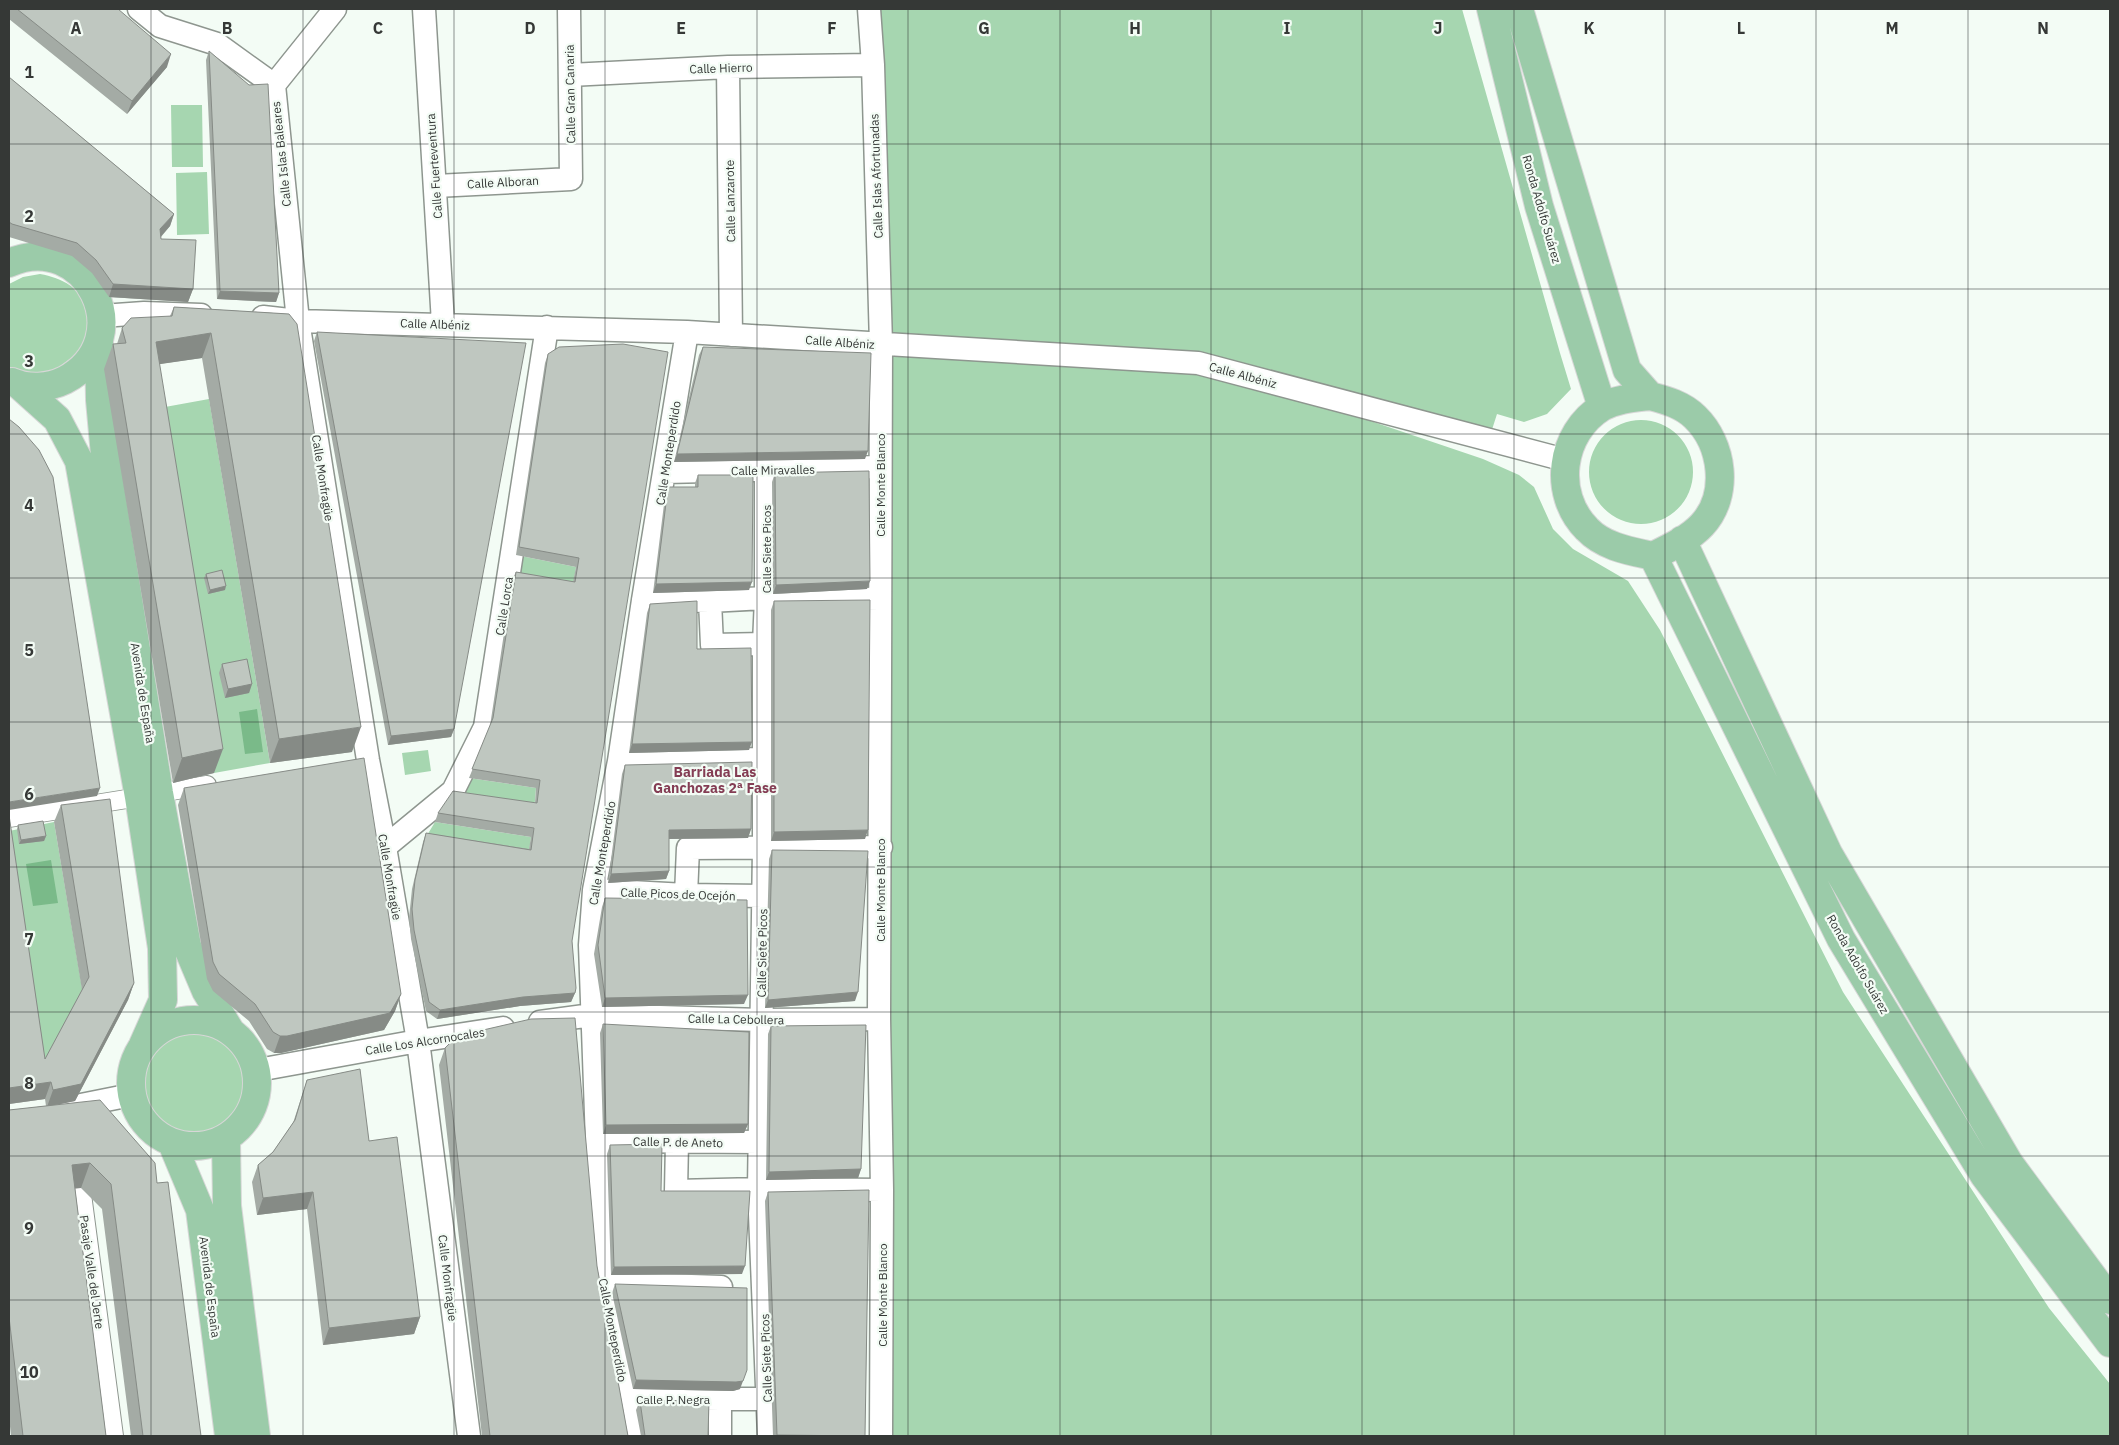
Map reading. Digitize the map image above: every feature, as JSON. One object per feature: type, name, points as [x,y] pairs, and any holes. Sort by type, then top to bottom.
[{"type":"main road","name":"Ronda Adolfo Suárez","points":[[1491,9],[1539,206],[1602,408]]},
{"type":"main road","points":[[1519,9],[1627,370],[1650,396]]},
{"type":"main road","points":[[9,250],[38,256]]},
{"type":"main road","points":[[9,263],[19,258],[38,256]]},
{"type":"main road","name":"Avenida de España","points":[[38,256],[57,260],[74,268],[88,281],[97,298],[100,329],[100,400],[105,454],[149,795],[162,948],[163,1000],[143,1045]]},
{"type":"main road","points":[[14,382],[38,387],[58,384],[76,374],[90,360],[100,329]]},
{"type":"main road","name":"Avenida de España","points":[[14,382],[57,419],[79,461],[149,795],[187,946],[206,991],[231,1032]]},
{"type":"main road","points":[[1650,396],[1677,404],[1694,416],[1707,431],[1716,450],[1720,469],[1719,489],[1713,509],[1702,526],[1653,556],[1607,544],[1587,529],[1572,509],[1565,485],[1566,460],[1573,439],[1585,421],[1602,408],[1619,400],[1650,396]]},
{"type":"main road","points":[[1682,540],[1828,853],[2009,1163],[2110,1300]]},
{"type":"main road","name":"Ronda Adolfo Suárez","points":[[1653,556],[1841,938],[1984,1175],[2110,1343]]},
{"type":"main road","points":[[193,1020],[212,1023],[231,1032],[246,1047],[258,1070],[257,1094],[246,1120],[226,1139],[200,1147],[172,1143],[153,1132],[139,1115],[132,1095],[133,1069],[143,1045],[157,1032],[174,1023],[193,1020]]},
{"type":"main road","points":[[226,1139],[227,1206],[256,1436]]},
{"type":"main road","name":"Avenida de España","points":[[172,1143],[200,1210],[229,1436]]},
{"type":"street","points":[[139,9],[160,26],[217,44],[274,86]]},
{"type":"street","name":"Calle Islas Baleares","points":[[298,321],[274,86],[335,9]]},
{"type":"street","name":"Calle Fuerteventura","points":[[424,9],[443,324]]},
{"type":"street","name":"Calle Gran Canaria","points":[[569,9],[571,179]]},
{"type":"street","name":"Calle Islas Afortunadas","points":[[869,9],[873,65],[881,344]]},
{"type":"street","name":"Calle Hierro","points":[[570,75],[728,67],[873,65]]},
{"type":"street","name":"Calle Lanzarote","points":[[728,67],[731,335]]},
{"type":"street","name":"Calle Alboran","points":[[436,186],[571,179]]},
{"type":"street","points":[[100,329],[144,312],[218,315]]},
{"type":"street","name":"Calle Albéniz","points":[[246,316],[298,321],[688,332],[1198,363],[1566,460]]},
{"type":"street","name":"Calle Monfragüe","points":[[298,321],[358,761],[385,847],[418,1041],[468,1436]]},
{"type":"street","name":"Calle Lorca","points":[[385,847],[453,791],[485,727],[547,327]]},
{"type":"street","name":"Calle Monteperdido","points":[[632,1436],[602,1283],[590,945],[594,890],[619,761],[642,600],[688,332]]},
{"type":"street","name":"Calle Monte Blanco","points":[[880,1436],[882,1190],[879,1019],[881,344]]},
{"type":"street","name":"Calle Miravalles","points":[[665,472],[880,467]]},
{"type":"street","name":"Calle Siete Picos","points":[[766,471],[764,848],[759,1189],[769,1436]]},
{"type":"street","points":[[642,600],[880,599]]},
{"type":"street","points":[[710,601],[712,645],[764,644]]},
{"type":"street","points":[[619,761],[764,759]]},
{"type":"street","points":[[9,818],[225,782]]},
{"type":"street","points":[[686,895],[688,848],[881,847]]},
{"type":"street","name":"Calle Picos de Ocejón","points":[[594,890],[686,895],[763,896]]},
{"type":"street","name":"Calle La Cebollera","points":[[592,1015],[761,1020],[879,1019]]},
{"type":"street","name":"Calle Los Alcornocales","points":[[258,1070],[418,1041],[592,1015]]},
{"type":"street","points":[[65,1114],[132,1095]]},
{"type":"street","name":"Calle P. de Aneto","points":[[597,1141],[760,1142]]},
{"type":"street","points":[[677,1142],[676,1191],[759,1189],[882,1190]]},
{"type":"street","name":"Pasaje Valle del Jerte","points":[[76,1152],[114,1436]]},
{"type":"street","points":[[602,1283],[763,1289]]},
{"type":"street","name":"Calle P. Negra","points":[[626,1398],[767,1399]]},
{"type":"street","points":[[720,1399],[720,1436]]},
{"type":"shaded area","points":[[869,9],[1462,9],[1571,389],[1547,414],[1524,422],[1497,414],[1489,439],[1208,366],[1483,459],[1519,475],[1534,487],[1553,529],[1573,549],[1628,581],[1660,630],[1843,992],[2049,1308],[2110,1384],[2110,1436],[881,1436]]},
{"type":"shaded area","points":[[171,105],[202,105],[203,167],[172,167]]},
{"type":"shaded area","points":[[207,172],[209,234],[177,235],[176,173]]},
{"type":"shaded area","points":[[40,274],[63,281],[76,290],[89,312],[86,347],[47,376],[14,370],[9,366],[9,284],[23,277]]},
{"type":"shaded area","points":[[209,399],[270,763],[214,773],[154,409]]},
{"type":"shaded area","points":[[1641,420],[1661,424],[1670,429],[1684,443],[1689,452],[1693,472],[1689,492],[1684,501],[1670,515],[1661,520],[1641,524],[1621,520],[1612,515],[1598,501],[1593,492],[1589,472],[1593,452],[1598,443],[1612,429],[1621,424]]},
{"type":"shaded area","points":[[516,555],[576,567],[572,591],[512,580]]},
{"type":"shaded area","points":[[257,709],[263,752],[245,754],[239,712]]},
{"type":"shaded area","points":[[428,750],[431,771],[405,775],[402,753]]},
{"type":"shaded area","points":[[469,778],[536,788],[534,812],[450,800]]},
{"type":"shaded area","points":[[54,822],[83,994],[39,1076],[9,831]]},
{"type":"shaded area","points":[[435,822],[531,837],[528,858],[423,842]]},
{"type":"shaded area","points":[[51,860],[58,903],[33,906],[26,864]]},
{"type":"shaded area","points":[[196,1033],[215,1037],[232,1048],[243,1065],[247,1084],[243,1103],[232,1120],[215,1131],[196,1135],[177,1131],[160,1120],[149,1103],[145,1084],[149,1065],[160,1048],[177,1037]]},
{"type":"building","points":[[17,9],[118,9],[171,54],[132,101]]},
{"type":"building","points":[[209,51],[249,85],[268,84],[279,293],[220,291]]},
{"type":"building","points":[[9,77],[174,214],[160,229],[161,239],[196,240],[193,289],[113,284],[96,260],[77,243],[9,222]]},
{"type":"building","points":[[174,307],[289,314],[297,324],[361,727],[279,739],[211,333],[156,342],[223,749],[182,758],[113,344],[126,343],[122,328],[131,318],[172,316]]},
{"type":"building","points":[[317,332],[526,343],[454,729],[391,736]]},
{"type":"building","points":[[623,344],[668,352],[572,941],[575,993],[523,997],[440,1010],[429,1002],[414,930],[412,909],[415,880],[426,833],[531,850],[534,828],[438,813],[453,791],[537,803],[540,780],[472,769],[493,718],[516,572],[575,582],[579,558],[519,547],[548,354],[559,347]]},
{"type":"building","points":[[703,347],[871,353],[868,451],[677,454]]},
{"type":"building","points":[[9,419],[19,427],[39,450],[53,477],[100,788],[9,802]]},
{"type":"building","points":[[869,471],[870,581],[776,585],[775,473]]},
{"type":"building","points":[[698,475],[753,475],[752,582],[656,584],[668,487],[698,487]]},
{"type":"building","points":[[222,570],[226,586],[210,590],[206,574]]},
{"type":"building","points":[[870,600],[868,830],[774,832],[774,601]]},
{"type":"building","points":[[697,601],[697,649],[751,648],[752,742],[632,744],[650,604]]},
{"type":"building","points":[[247,659],[252,684],[228,689],[222,664]]},
{"type":"building","points":[[364,758],[401,994],[390,1013],[280,1036],[273,1032],[255,1004],[219,974],[213,962],[184,788]]},
{"type":"building","points":[[752,762],[751,829],[669,830],[669,871],[611,874],[625,765]]},
{"type":"building","points":[[110,799],[134,983],[81,1084],[53,1090],[51,1082],[9,1088],[9,815],[45,1059],[89,977],[61,805]]},
{"type":"building","points":[[43,821],[46,836],[21,840],[18,825]]},
{"type":"building","points":[[772,850],[868,851],[858,992],[768,1000]]},
{"type":"building","points":[[605,898],[747,900],[748,995],[605,998],[598,945]]},
{"type":"building","points":[[575,1018],[597,1266],[628,1436],[490,1436],[445,1048],[457,1036],[531,1019]]},
{"type":"building","points":[[603,1024],[749,1032],[748,1124],[606,1125]]},
{"type":"building","points":[[866,1025],[861,1169],[769,1172],[771,1026]]},
{"type":"building","points":[[360,1069],[369,1141],[397,1137],[420,1317],[329,1328],[313,1192],[263,1198],[258,1165],[273,1152],[295,1120],[307,1080]]},
{"type":"building","points":[[100,1100],[155,1163],[157,1183],[168,1182],[201,1436],[143,1436],[111,1184],[90,1163],[72,1165],[106,1436],[23,1436],[9,1317],[9,1110]]},
{"type":"building","points":[[662,1144],[661,1191],[750,1191],[745,1266],[614,1267],[610,1145]]},
{"type":"building","points":[[869,1190],[865,1436],[777,1435],[768,1192]]},
{"type":"building","points":[[615,1284],[747,1288],[747,1370],[743,1381],[636,1380]]},
{"type":"building","points":[[709,1400],[708,1436],[645,1436],[640,1401]]},
{"type":"district","name":"Barriada Las Ganchozas 2ª Fase","points":[[715,780]]}]
